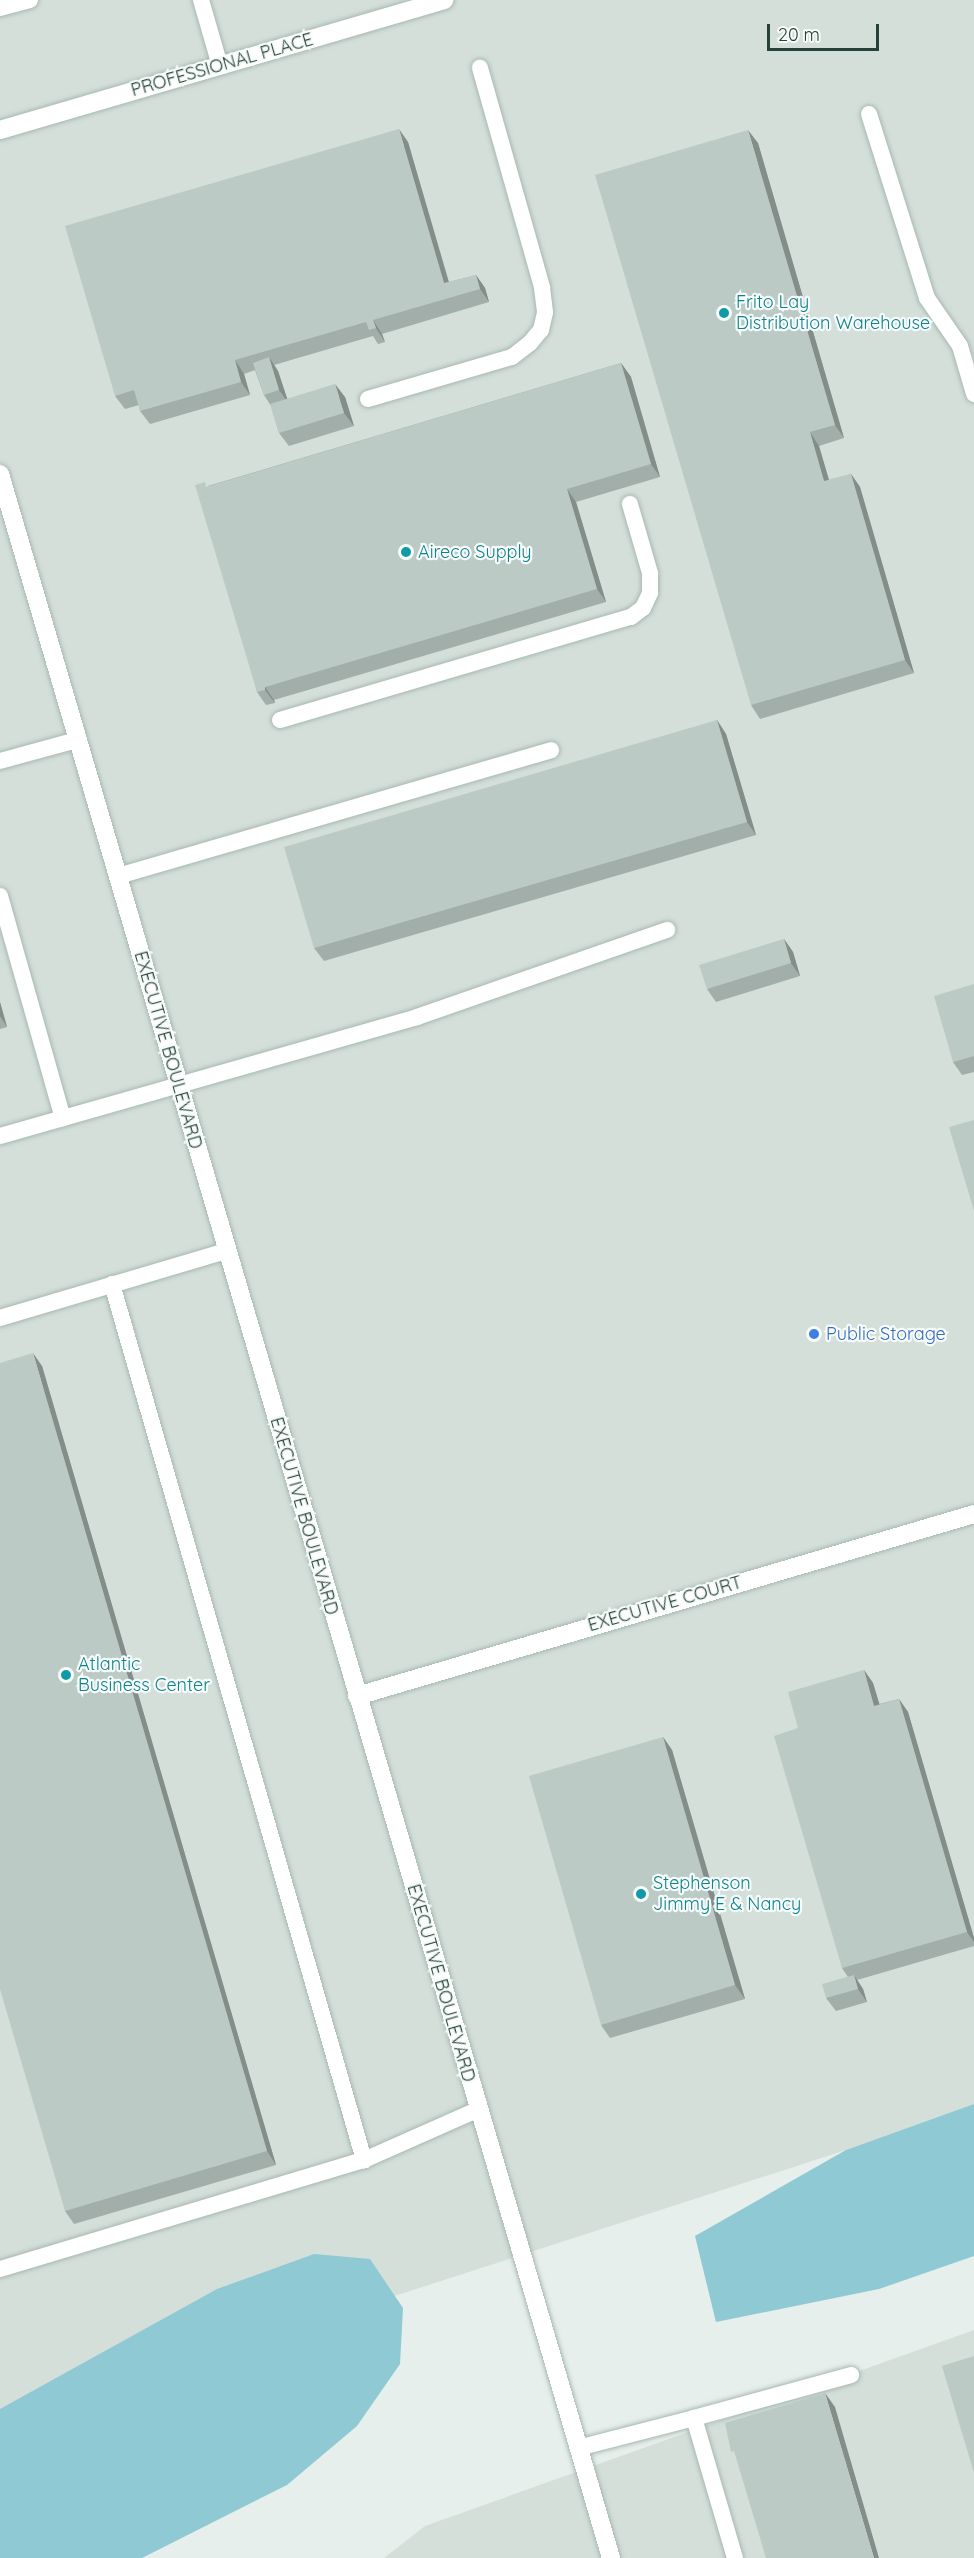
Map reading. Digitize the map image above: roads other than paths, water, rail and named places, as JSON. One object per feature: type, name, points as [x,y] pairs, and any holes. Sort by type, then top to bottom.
[{"type":"street","name":"PROFESSIONAL PLACE","points":[[0,130],[444,0]]},
{"type":"street","name":"EXECUTIVE BOULEVARD","points":[[0,474],[611,2558]]},
{"type":"street","name":"EXECUTIVE COURT","points":[[357,1696],[974,1514]]},
{"type":"lane","points":[[0,8],[30,0]]},
{"type":"lane","points":[[201,0],[220,66]]},
{"type":"lane","points":[[368,399],[512,357],[541,330],[545,312],[542,287],[480,68]]},
{"type":"lane","points":[[869,114],[927,298],[960,346],[973,387]]},
{"type":"lane","points":[[280,720],[631,616],[643,608],[650,593],[650,573],[630,504]]},
{"type":"lane","points":[[0,761],[77,740]]},
{"type":"lane","points":[[117,876],[551,750]]},
{"type":"lane","points":[[0,896],[63,1118]]},
{"type":"lane","points":[[0,1136],[417,1017],[666,930]]},
{"type":"lane","points":[[0,1318],[226,1251]]},
{"type":"lane","points":[[112,1284],[364,2160]]},
{"type":"lane","points":[[0,2269],[364,2160],[479,2109]]},
{"type":"lane","points":[[578,2448],[851,2375]]},
{"type":"lane","points":[[694,2418],[735,2558]]},
{"type":"water","points":[[974,2104],[974,2256],[879,2289],[716,2322],[695,2236],[846,2150]]},
{"type":"water","points":[[314,2254],[370,2259],[403,2308],[400,2364],[357,2426],[287,2485],[142,2558],[0,2558],[0,2409],[217,2289]]},
{"type":"place","name":"Frito Lay Distribution Warehouse","points":[[724,313]]},
{"type":"place","name":"Aireco Supply","points":[[406,552]]},
{"type":"place","name":"Public Storage","points":[[814,1334]]},
{"type":"place","name":"Atlantic Business Center","points":[[66,1675]]},
{"type":"place","name":"Stephenson Jimmy E & Nancy","points":[[641,1894]]}]
